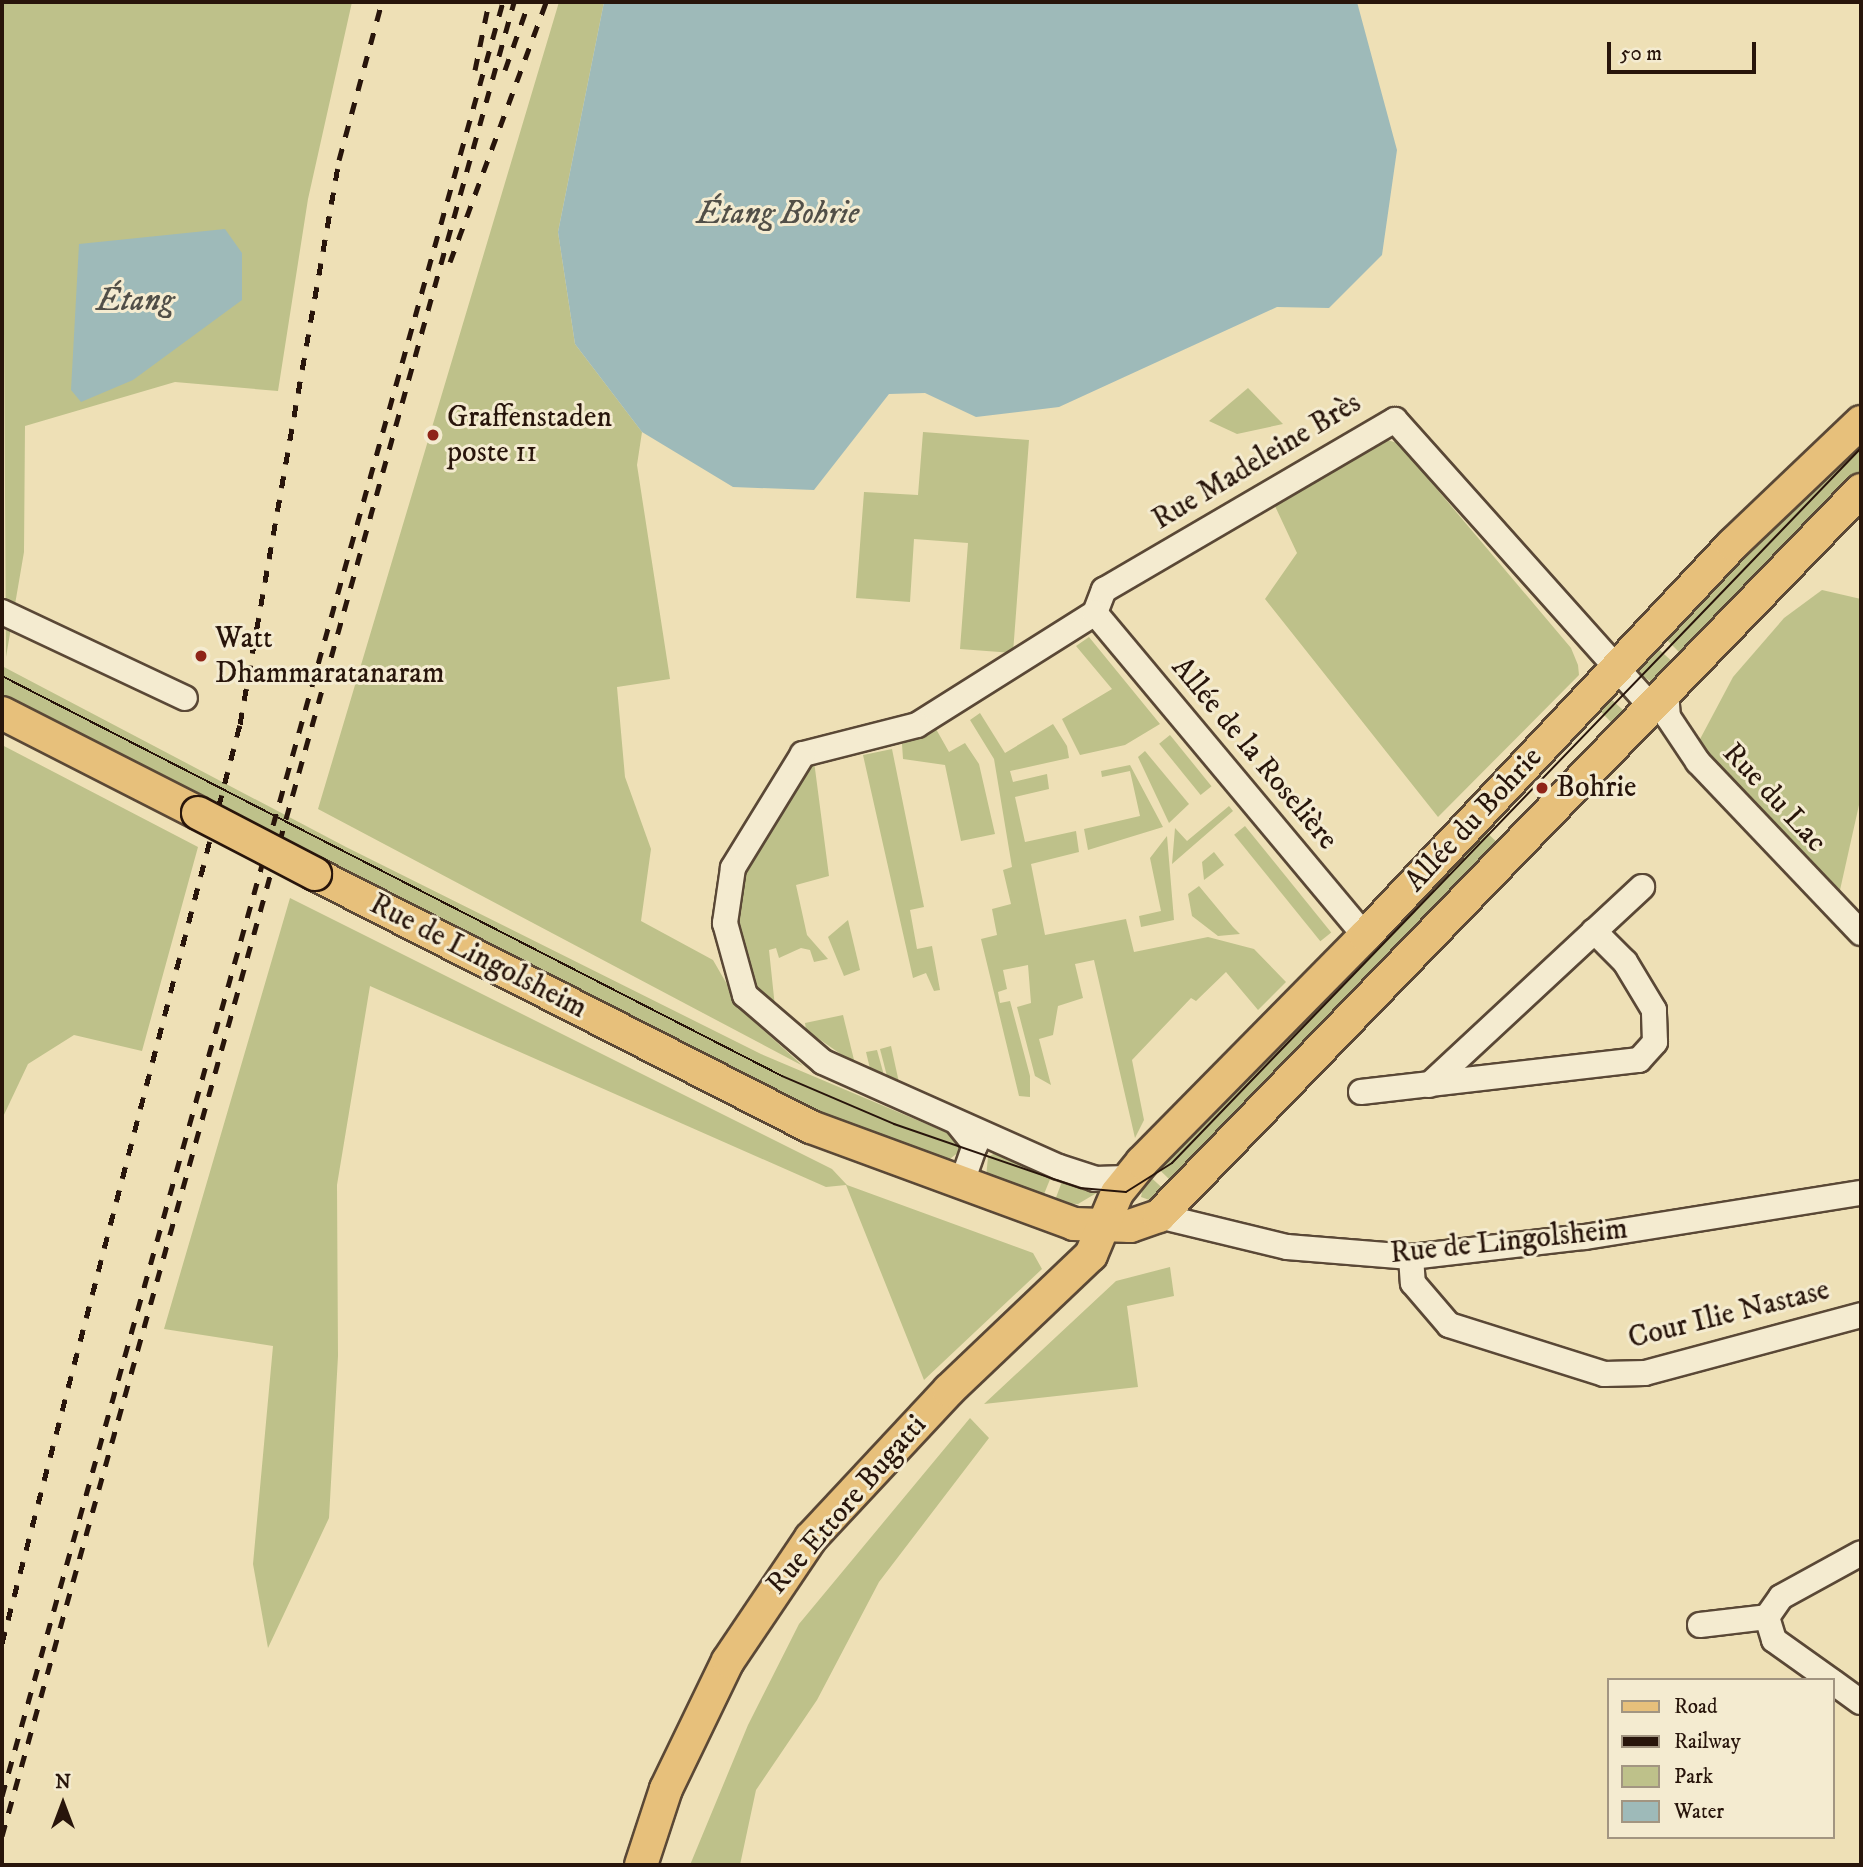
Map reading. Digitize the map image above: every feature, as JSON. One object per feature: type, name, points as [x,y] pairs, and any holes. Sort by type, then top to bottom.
[{"type":"main road","name":"Allée du Bohrie","points":[[1105,1229],[1127,1178],[1365,936],[1733,544],[1861,422]]},
{"type":"main road","name":"Allée du Bohrie","points":[[1159,1216],[1861,490]]},
{"type":"main road","name":"Rue de Lingolsheim","points":[[2,713],[811,1127],[961,1185],[1105,1229]]},
{"type":"main road","points":[[1105,1229],[1159,1216]]},
{"type":"main road","name":"Rue Ettore Bugatti","points":[[641,1865],[666,1789],[775,1583],[940,1400],[1091,1255],[1105,1229]]},
{"type":"street","name":"Rue Madeleine Brès","points":[[1095,612],[1104,590],[1395,420],[1614,670]]},
{"type":"street","points":[[2,612],[185,698]]},
{"type":"street","points":[[1095,612],[918,725],[803,754],[757,825],[726,890],[730,960],[755,1007],[845,1074],[1084,1176],[1127,1178]]},
{"type":"street","name":"Allée de la Roselière","points":[[1095,612],[1365,936]]},
{"type":"street","points":[[1614,670],[1659,698]]},
{"type":"street","name":"Rue du Lac","points":[[1659,698],[1668,717],[1698,762],[1861,933]]},
{"type":"street","points":[[1429,1085],[1642,887]]},
{"type":"street","points":[[1361,1092],[1624,1064],[1645,1055],[1658,1031],[1654,1010],[1625,962],[1594,931]]},
{"type":"street","points":[[958,1124],[975,1145],[961,1185]]},
{"type":"street","name":"Rue de Lingolsheim","points":[[1159,1216],[1232,1237],[1411,1257],[1585,1237],[1861,1193]]},
{"type":"street","name":"Cour Ilie Nastase","points":[[1411,1257],[1413,1283],[1448,1325],[1604,1374],[1658,1370],[1861,1315]]},
{"type":"street","points":[[1700,1625],[1767,1617],[1781,1597],[1861,1553]]},
{"type":"street","points":[[1767,1617],[1774,1640],[1828,1678]]},
{"type":"street","points":[[1835,1683],[1861,1702]]},
{"type":"green space","points":[[2,2],[352,2],[308,199],[278,391],[175,382],[25,426],[24,552],[6,657]]},
{"type":"green space","points":[[559,2],[604,2],[558,232],[575,344],[642,432],[637,465],[670,679],[617,687],[625,777],[651,849],[641,921],[713,960],[743,1012],[803,1066],[318,809]]},
{"type":"green space","points":[[1248,388],[1283,424],[1237,434],[1209,421]]},
{"type":"green space","points":[[923,432],[1029,440],[1013,653],[960,649],[968,543],[914,539],[910,602],[856,598],[864,492],[918,495]]},
{"type":"green space","points":[[1861,433],[1861,476],[1684,657],[1661,634]]},
{"type":"green space","points":[[1387,440],[1398,443],[1571,648],[1578,665],[1579,675],[1438,817],[1265,599],[1297,553],[1274,504]]},
{"type":"green space","points":[[1822,590],[1861,599],[1861,796],[1838,899],[1699,741],[1733,677],[1784,618]]},
{"type":"green space","points":[[1089,637],[1160,724],[1125,745],[1080,755],[1062,719],[1112,689],[1076,646]]},
{"type":"green space","points":[[1652,643],[1676,665],[1654,684],[1636,671]]},
{"type":"green space","points":[[2,666],[346,847],[761,1054],[957,1137],[964,1148],[946,1162],[828,1122],[2,702]]},
{"type":"green space","points":[[1610,698],[1623,710],[1617,728],[1593,704]]},
{"type":"green space","points":[[980,713],[1005,753],[1053,724],[1067,746],[1069,758],[1010,771],[1013,782],[1047,774],[1049,789],[1015,797],[1025,842],[1076,831],[1079,852],[1031,864],[1045,935],[1126,919],[1134,952],[1208,937],[1254,949],[1286,982],[1258,1010],[1226,972],[1196,1001],[1191,998],[1132,1060],[1144,1120],[1135,1138],[1094,960],[1075,964],[1083,998],[1058,1006],[1053,1035],[1039,1039],[1051,1085],[1035,1076],[1017,1007],[1031,1003],[1028,965],[1003,970],[1007,989],[998,992],[1000,1003],[1010,1001],[1030,1076],[1030,1097],[1019,1096],[981,939],[997,935],[992,909],[1011,904],[1003,870],[1012,867],[994,759],[970,720]]},
{"type":"green space","points":[[936,729],[949,752],[965,743],[979,764],[995,834],[961,841],[945,765],[903,759],[902,744]]},
{"type":"green space","points":[[1170,735],[1212,786],[1201,795],[1159,744]]},
{"type":"green space","points":[[2,745],[198,847],[142,1051],[74,1035],[28,1064],[2,1119]]},
{"type":"green space","points":[[892,749],[924,907],[910,910],[917,949],[932,946],[940,990],[934,991],[926,973],[913,978],[863,755]]},
{"type":"green space","points":[[1145,751],[1189,804],[1169,823],[1138,757]]},
{"type":"green space","points":[[814,761],[829,876],[796,885],[807,935],[828,959],[814,962],[810,950],[801,948],[779,958],[776,948],[769,950],[775,1007],[757,989],[735,933],[738,879],[781,799]]},
{"type":"green space","points":[[1130,765],[1163,827],[1088,850],[1084,829],[1140,816],[1130,771],[1102,777],[1101,771]]},
{"type":"green space","points":[[1229,806],[1233,811],[1172,864],[1175,828],[1187,841]]},
{"type":"green space","points":[[1478,824],[1503,848],[1177,1186],[1152,1162]]},
{"type":"green space","points":[[1245,826],[1331,932],[1320,941],[1234,835]]},
{"type":"green space","points":[[1167,836],[1174,920],[1141,927],[1139,916],[1161,911],[1150,858]]},
{"type":"green space","points":[[1214,852],[1224,865],[1204,880],[1202,862]]},
{"type":"green space","points":[[1199,886],[1240,934],[1218,936],[1192,916],[1188,894]]},
{"type":"green space","points":[[290,898],[832,1169],[847,1185],[1033,1253],[1042,1269],[924,1380],[846,1185],[826,1187],[370,986],[337,1185],[338,1356],[329,1518],[268,1648],[253,1564],[273,1346],[164,1329]]},
{"type":"green space","points":[[848,920],[860,970],[844,976],[828,937]]},
{"type":"green space","points":[[843,1015],[855,1064],[806,1030],[805,1023]]},
{"type":"green space","points":[[891,1046],[900,1087],[888,1080],[880,1049]]},
{"type":"green space","points":[[877,1050],[885,1079],[871,1073],[866,1052]]},
{"type":"green space","points":[[997,1152],[1053,1172],[1042,1199],[986,1177],[988,1157]]},
{"type":"green space","points":[[1146,1173],[1169,1194],[1155,1202],[1141,1197]]},
{"type":"green space","points":[[1064,1176],[1105,1188],[1078,1204],[1054,1203]]},
{"type":"green space","points":[[1170,1267],[1174,1296],[1127,1306],[1138,1387],[984,1404],[1116,1281]]},
{"type":"green space","points":[[970,1418],[989,1438],[879,1582],[817,1700],[756,1790],[740,1865],[690,1865],[748,1725],[799,1624]]},
{"type":"water","name":"Étang Bohrie","points":[[604,2],[1357,2],[1397,150],[1382,255],[1329,308],[1277,307],[1059,407],[976,417],[925,393],[889,394],[814,490],[733,487],[642,432],[575,344],[558,232]]},
{"type":"water","name":"Étang","points":[[225,229],[242,253],[242,300],[133,380],[81,402],[71,390],[79,244]]},
{"type":"tram line","points":[[2,676],[782,1076],[894,1124],[1080,1188],[1126,1192],[1172,1163],[1861,448]]},
{"type":"railway","points":[[2,1643],[240,724],[339,160],[382,2]]},
{"type":"railway","points":[[475,70],[489,2]]},
{"type":"railway","points":[[2,1796],[503,2]]},
{"type":"railway","points":[[2,1836],[514,2]]},
{"type":"railway","points":[[505,70],[529,2]]},
{"type":"railway","points":[[450,262],[546,2]]},
{"type":"place","name":"Graffenstaden poste 11","points":[[433,435]]},
{"type":"place","name":"Watt Dhammaratanaram","points":[[201,656]]},
{"type":"place","name":"Bohrie","points":[[1542,788]]}]
